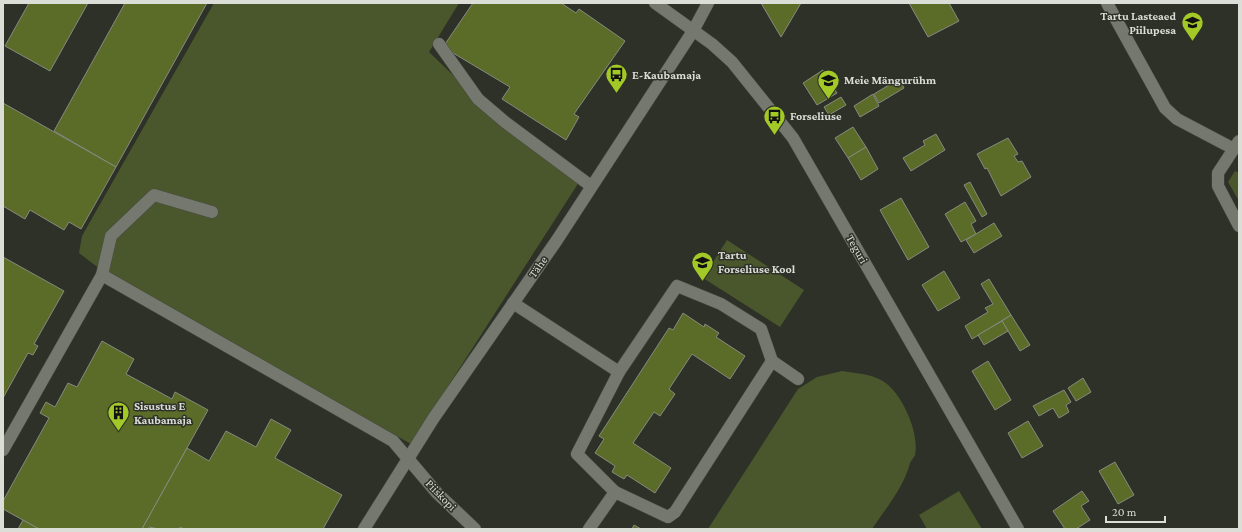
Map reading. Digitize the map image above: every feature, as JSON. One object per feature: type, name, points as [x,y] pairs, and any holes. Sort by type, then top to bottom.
[{"type":"street","name":"Teguri","points":[[655,3],[732,62],[793,138],[1018,529]]},
{"type":"street","name":"Tähe","points":[[364,529],[433,419],[557,240],[692,31],[708,3]]},
{"type":"street","points":[[1107,3],[1165,108],[1177,119],[1236,145],[1218,173],[1218,186],[1239,226]]},
{"type":"street","points":[[439,44],[478,99],[505,122],[591,186]]},
{"type":"street","points":[[3,450],[102,275],[112,236],[154,194],[212,212]]},
{"type":"street","name":"Piiskopi","points":[[102,275],[393,441],[437,493],[475,529]]},
{"type":"street","points":[[772,361],[675,512],[668,517],[614,492],[577,454],[619,372],[677,286],[720,304],[761,329],[772,361],[798,379]]},
{"type":"street","points":[[513,303],[619,372]]},
{"type":"street","points":[[589,529],[614,492]]},
{"type":"green space","points":[[214,3],[459,3],[429,52],[478,99],[581,179],[411,444],[96,266],[79,253],[82,236]]},
{"type":"green space","points":[[1235,171],[1239,173],[1239,201],[1228,182]]},
{"type":"green space","points":[[727,240],[804,290],[780,327],[703,278]]},
{"type":"green space","points":[[842,371],[872,376],[888,385],[902,402],[912,424],[915,435],[915,455],[910,462],[904,480],[872,529],[708,529],[798,389],[817,377]]},
{"type":"green space","points":[[959,491],[982,529],[927,529],[919,515]]},
{"type":"building","points":[[29,3],[88,3],[50,71],[5,46]]},
{"type":"building","points":[[125,3],[207,3],[116,167],[54,131]]},
{"type":"building","points":[[473,3],[561,3],[576,13],[579,9],[625,41],[574,114],[579,117],[566,140],[502,99],[510,87],[443,47]]},
{"type":"building","points":[[761,3],[801,3],[781,37]]},
{"type":"building","points":[[909,3],[949,3],[959,21],[928,37]]},
{"type":"building","points":[[823,70],[837,93],[817,105],[803,83]]},
{"type":"building","points":[[899,79],[904,88],[879,103],[874,94]]},
{"type":"building","points":[[873,94],[879,106],[860,117],[854,106]]},
{"type":"building","points":[[841,97],[846,105],[829,115],[824,107]]},
{"type":"building","points":[[3,103],[116,167],[81,229],[69,222],[64,230],[30,210],[25,219],[3,206]]},
{"type":"building","points":[[853,127],[866,147],[848,158],[835,138]]},
{"type":"building","points":[[936,134],[945,150],[911,171],[903,158],[925,145],[923,141]]},
{"type":"building","points":[[1008,138],[1018,154],[1014,156],[1018,162],[1022,161],[1031,177],[1001,196],[987,168],[985,169],[977,154]]},
{"type":"building","points":[[866,147],[878,169],[861,180],[848,158]]},
{"type":"building","points":[[970,182],[987,214],[982,217],[964,185]]},
{"type":"building","points":[[901,198],[929,247],[908,260],[880,210]]},
{"type":"building","points":[[965,202],[976,221],[971,224],[976,234],[961,242],[945,214]]},
{"type":"building","points":[[994,223],[1002,236],[974,253],[966,240]]},
{"type":"building","points":[[3,257],[64,291],[34,344],[38,346],[33,355],[28,353],[3,398]]},
{"type":"building","points":[[944,271],[960,298],[938,311],[922,285]]},
{"type":"building","points":[[989,279],[1011,315],[972,339],[965,326],[988,312],[985,308],[993,304],[981,284]]},
{"type":"building","points":[[683,313],[704,327],[705,324],[719,333],[716,337],[745,356],[730,379],[692,354],[669,389],[675,394],[660,416],[654,412],[633,443],[671,468],[655,493],[627,475],[624,479],[612,472],[615,466],[595,453],[604,439],[599,436],[669,328],[673,330]]},
{"type":"building","points":[[1011,315],[1030,345],[1020,351],[1002,321]]},
{"type":"building","points":[[1002,321],[1008,331],[984,345],[978,335]]},
{"type":"building","name":"Sisustus E Kaubamaja","points":[[102,341],[134,359],[126,374],[172,399],[175,392],[208,410],[142,529],[39,529],[3,509],[3,501],[49,418],[40,413],[46,402],[55,407],[68,383],[77,387]]},
{"type":"building","points":[[988,361],[1011,400],[995,410],[972,371]]},
{"type":"building","points":[[1083,378],[1091,392],[1076,401],[1068,388]]},
{"type":"building","points":[[1064,390],[1071,402],[1066,405],[1069,412],[1059,418],[1053,408],[1039,416],[1033,406]]},
{"type":"building","points":[[271,419],[291,430],[275,458],[342,495],[323,529],[184,529],[180,527],[179,529],[159,529],[149,527],[148,529],[142,529],[187,448],[209,461],[226,431],[256,447]]},
{"type":"building","points":[[1028,421],[1043,446],[1022,458],[1008,433]]},
{"type":"building","points":[[1115,462],[1134,495],[1118,504],[1099,471]]},
{"type":"building","points":[[1082,491],[1089,501],[1081,506],[1090,520],[1076,529],[1065,529],[1053,511]]},
{"type":"building","points":[[23,520],[39,529],[18,529]]},
{"type":"building","points":[[634,525],[641,529],[632,529]]},
{"type":"place","name":"Tartu Lasteaed Piilupesa","points":[[1192,42]]},
{"type":"place","name":"E-Kaubamaja","points":[[616,94]]},
{"type":"place","name":"Meie Mängurühm","points":[[829,100]]},
{"type":"place","name":"Forseliuse","points":[[774,136]]},
{"type":"place","name":"Tartu Forseliuse Kool","points":[[702,282]]},
{"type":"place","name":"Sisustus E Kaubamaja","points":[[118,432]]}]
